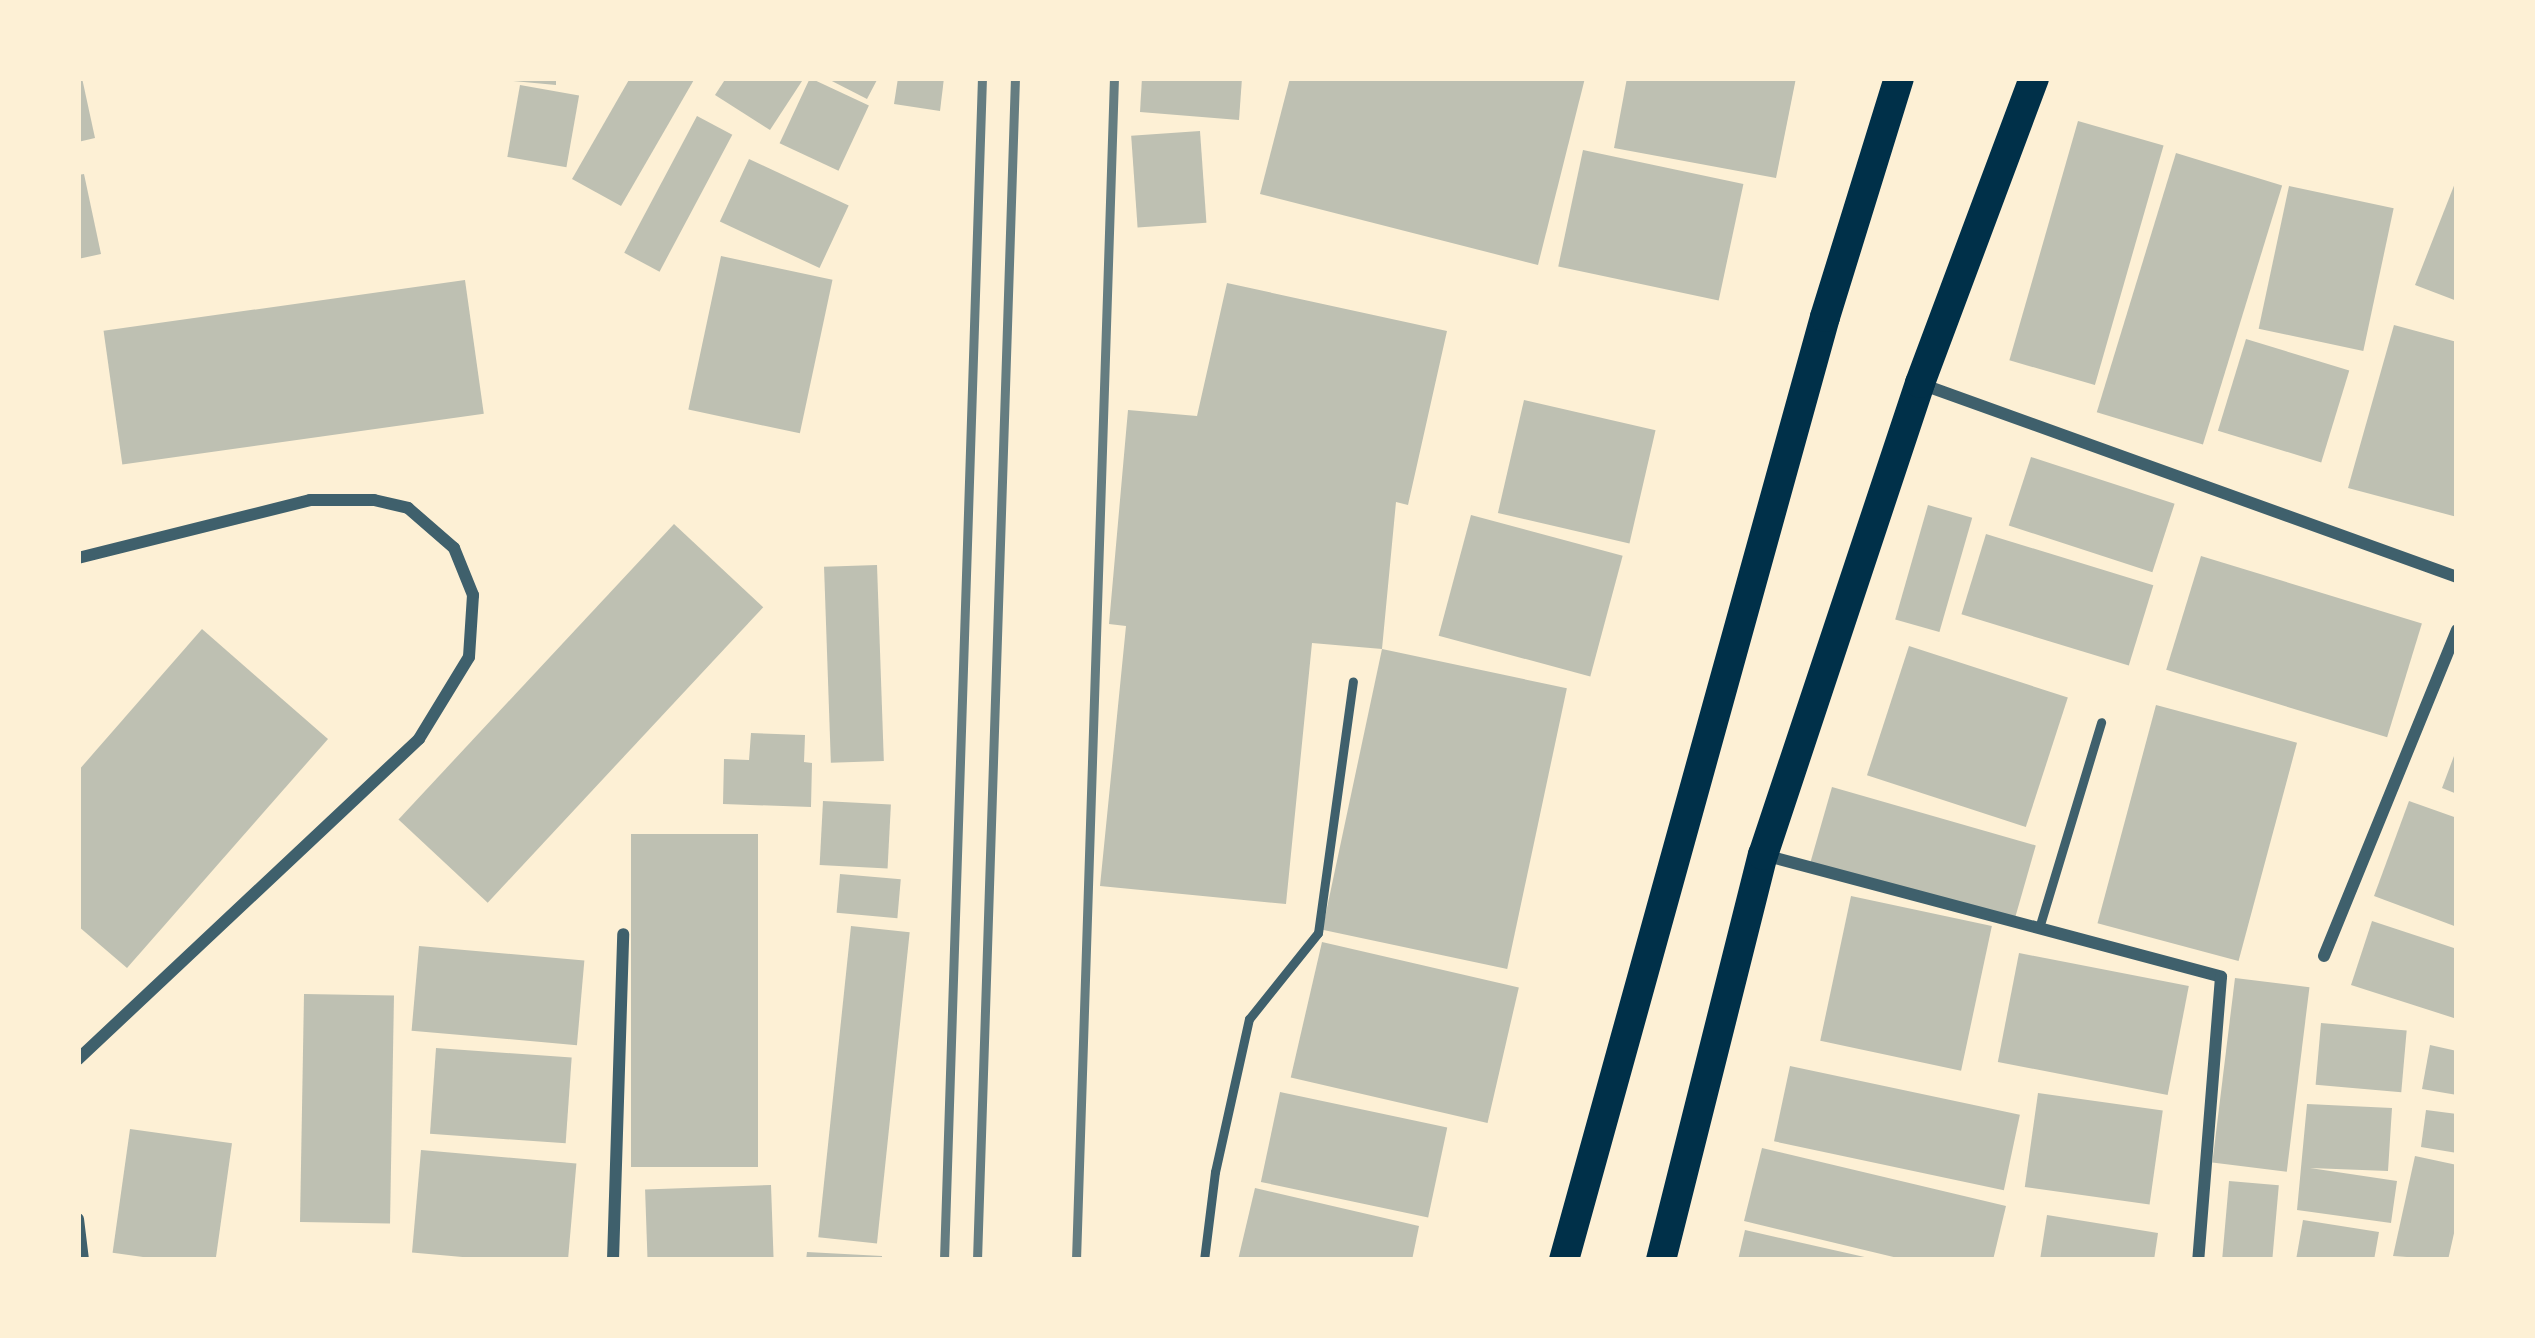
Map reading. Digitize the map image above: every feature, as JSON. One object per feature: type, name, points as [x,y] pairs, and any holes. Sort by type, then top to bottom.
[{"type":"main road","points":[[1564,1260],[1819,340],[1899,78]]},
{"type":"main road","points":[[1661,1260],[1763,855],[1920,383],[2035,78]]},
{"type":"street","points":[[1920,383],[2457,577]]},
{"type":"street","points":[[78,558],[310,500],[374,500],[408,508],[454,548],[472,595],[469,657],[419,739],[78,1058]]},
{"type":"street","points":[[2324,956],[2457,631]]},
{"type":"street","points":[[1763,855],[2221,977],[2198,1260]]},
{"type":"street","points":[[613,1260],[623,934]]},
{"type":"street","points":[[78,1219],[82,1260]]},
{"type":"lane","points":[[1204,1260],[1215,1172],[1249,1019],[1318,933],[1353,681]]},
{"type":"lane","points":[[2039,928],[2102,722]]},
{"type":"building","points":[[82,78],[95,138],[78,142],[78,79]]},
{"type":"building","points":[[556,78],[556,85],[513,81]]},
{"type":"building","points":[[630,78],[695,78],[621,206],[572,179]]},
{"type":"building","points":[[726,78],[804,78],[770,130],[715,95]]},
{"type":"building","points":[[810,78],[869,105],[838,171],[780,143]]},
{"type":"building","points":[[826,78],[878,78],[867,99]]},
{"type":"building","points":[[898,78],[944,78],[940,111],[894,104]]},
{"type":"building","points":[[1142,78],[1242,78],[1239,120],[1140,112]]},
{"type":"building","points":[[1290,78],[1585,78],[1538,265],[1260,194]]},
{"type":"building","points":[[1627,78],[1796,78],[1776,178],[1614,148]]},
{"type":"building","points":[[520,85],[579,95],[566,167],[507,157]]},
{"type":"building","points":[[697,116],[732,135],[660,272],[624,253]]},
{"type":"building","points":[[2078,121],[2164,146],[2095,385],[2009,360]]},
{"type":"building","points":[[1200,131],[1206,223],[1138,228],[1131,136]]},
{"type":"building","points":[[1583,150],[1743,184],[1719,300],[1558,266]]},
{"type":"building","points":[[2176,153],[2282,185],[2203,445],[2097,412]]},
{"type":"building","points":[[749,159],[849,205],[820,268],[720,222]]},
{"type":"building","points":[[84,174],[101,254],[78,259],[78,175]]},
{"type":"building","points":[[2457,178],[2457,301],[2415,285]]},
{"type":"building","points":[[2289,186],[2394,208],[2363,351],[2259,329]]},
{"type":"building","points":[[721,256],[833,280],[800,433],[688,410]]},
{"type":"building","points":[[465,280],[484,414],[122,464],[104,331]]},
{"type":"building","points":[[1227,283],[1447,331],[1408,505],[1396,502],[1382,649],[1312,643],[1286,904],[1100,886],[1126,626],[1109,624],[1128,410],[1197,416]]},
{"type":"building","points":[[2394,325],[2457,342],[2457,517],[2348,488]]},
{"type":"building","points":[[2246,339],[2349,371],[2321,462],[2218,431]]},
{"type":"building","points":[[1524,400],[1656,430],[1629,543],[1498,513]]},
{"type":"building","points":[[2031,457],[2175,504],[2152,572],[2009,525]]},
{"type":"building","points":[[1928,505],[1972,518],[1939,632],[1895,619]]},
{"type":"building","points":[[1471,515],[1623,556],[1590,676],[1439,636]]},
{"type":"building","points":[[674,524],[763,607],[488,903],[398,819]]},
{"type":"building","points":[[1986,534],[2153,585],[2129,665],[1961,614]]},
{"type":"building","points":[[2201,556],[2422,624],[2387,737],[2166,670]]},
{"type":"building","points":[[877,565],[884,761],[831,763],[824,567]]},
{"type":"building","points":[[202,629],[328,739],[127,968],[78,926],[78,771]]},
{"type":"building","points":[[1909,646],[2068,698],[2026,827],[1867,775]]},
{"type":"building","points":[[1382,649],[1567,688],[1507,969],[1322,930]]},
{"type":"building","points":[[2156,705],[2297,743],[2239,961],[2098,923]]},
{"type":"building","points":[[751,733],[805,735],[804,762],[812,763],[811,807],[723,804],[724,759],[749,760]]},
{"type":"building","points":[[2457,748],[2457,794],[2442,788]]},
{"type":"building","points":[[1832,787],[2036,845],[2014,920],[1811,862]]},
{"type":"building","points":[[823,801],[891,805],[888,868],[820,865]]},
{"type":"building","points":[[2409,801],[2457,818],[2457,927],[2374,896]]},
{"type":"building","points":[[631,834],[758,834],[758,1167],[631,1167]]},
{"type":"building","points":[[840,874],[901,879],[897,918],[837,913]]},
{"type":"building","points":[[1851,896],[1992,926],[1961,1071],[1820,1041]]},
{"type":"building","points":[[2372,921],[2457,949],[2457,1019],[2351,985]]},
{"type":"building","points":[[851,926],[910,932],[877,1243],[818,1237]]},
{"type":"building","points":[[1322,942],[1519,987],[1488,1123],[1291,1077]]},
{"type":"building","points":[[419,946],[584,960],[577,1045],[412,1031]]},
{"type":"building","points":[[2019,953],[2189,986],[2168,1095],[1998,1062]]},
{"type":"building","points":[[2235,978],[2309,987],[2287,1172],[2212,1163]]},
{"type":"building","points":[[304,994],[394,996],[390,1224],[300,1222]]},
{"type":"building","points":[[2321,1023],[2407,1030],[2401,1092],[2316,1085]]},
{"type":"building","points":[[2430,1045],[2457,1051],[2457,1095],[2422,1089]]},
{"type":"building","points":[[436,1048],[572,1057],[566,1143],[430,1134]]},
{"type":"building","points":[[1790,1066],[2020,1115],[2004,1190],[1774,1141]]},
{"type":"building","points":[[1280,1092],[1447,1128],[1428,1218],[1261,1182]]},
{"type":"building","points":[[2038,1093],[2163,1111],[2150,1205],[2025,1187]]},
{"type":"building","points":[[2307,1104],[2392,1108],[2388,1171],[2310,1168],[2397,1181],[2391,1223],[2297,1210]]},
{"type":"building","points":[[2426,1110],[2457,1114],[2457,1153],[2421,1147]]},
{"type":"building","points":[[130,1129],[232,1143],[216,1260],[164,1260],[113,1253]]},
{"type":"building","points":[[1762,1148],[2006,1206],[1993,1260],[1906,1260],[1744,1221]]},
{"type":"building","points":[[421,1150],[576,1164],[568,1260],[412,1253]]},
{"type":"building","points":[[2415,1156],[2457,1165],[2457,1220],[2448,1260],[2393,1256]]},
{"type":"building","points":[[2229,1181],[2279,1185],[2272,1260],[2222,1260]]},
{"type":"building","points":[[771,1185],[774,1260],[648,1260],[645,1189]]},
{"type":"building","points":[[1255,1188],[1419,1226],[1412,1260],[1238,1260]]},
{"type":"building","points":[[2047,1215],[2158,1233],[2154,1260],[2040,1260]]},
{"type":"building","points":[[2303,1220],[2379,1232],[2374,1260],[2296,1260]]},
{"type":"building","points":[[1745,1230],[1869,1258],[1738,1260]]},
{"type":"building","points":[[807,1252],[882,1256],[882,1260],[806,1260]]},
{"type":"railway","points":[[944,1260],[982,78]]},
{"type":"railway","points":[[977,1260],[1015,78]]},
{"type":"railway","points":[[1076,1260],[1114,78]]}]
